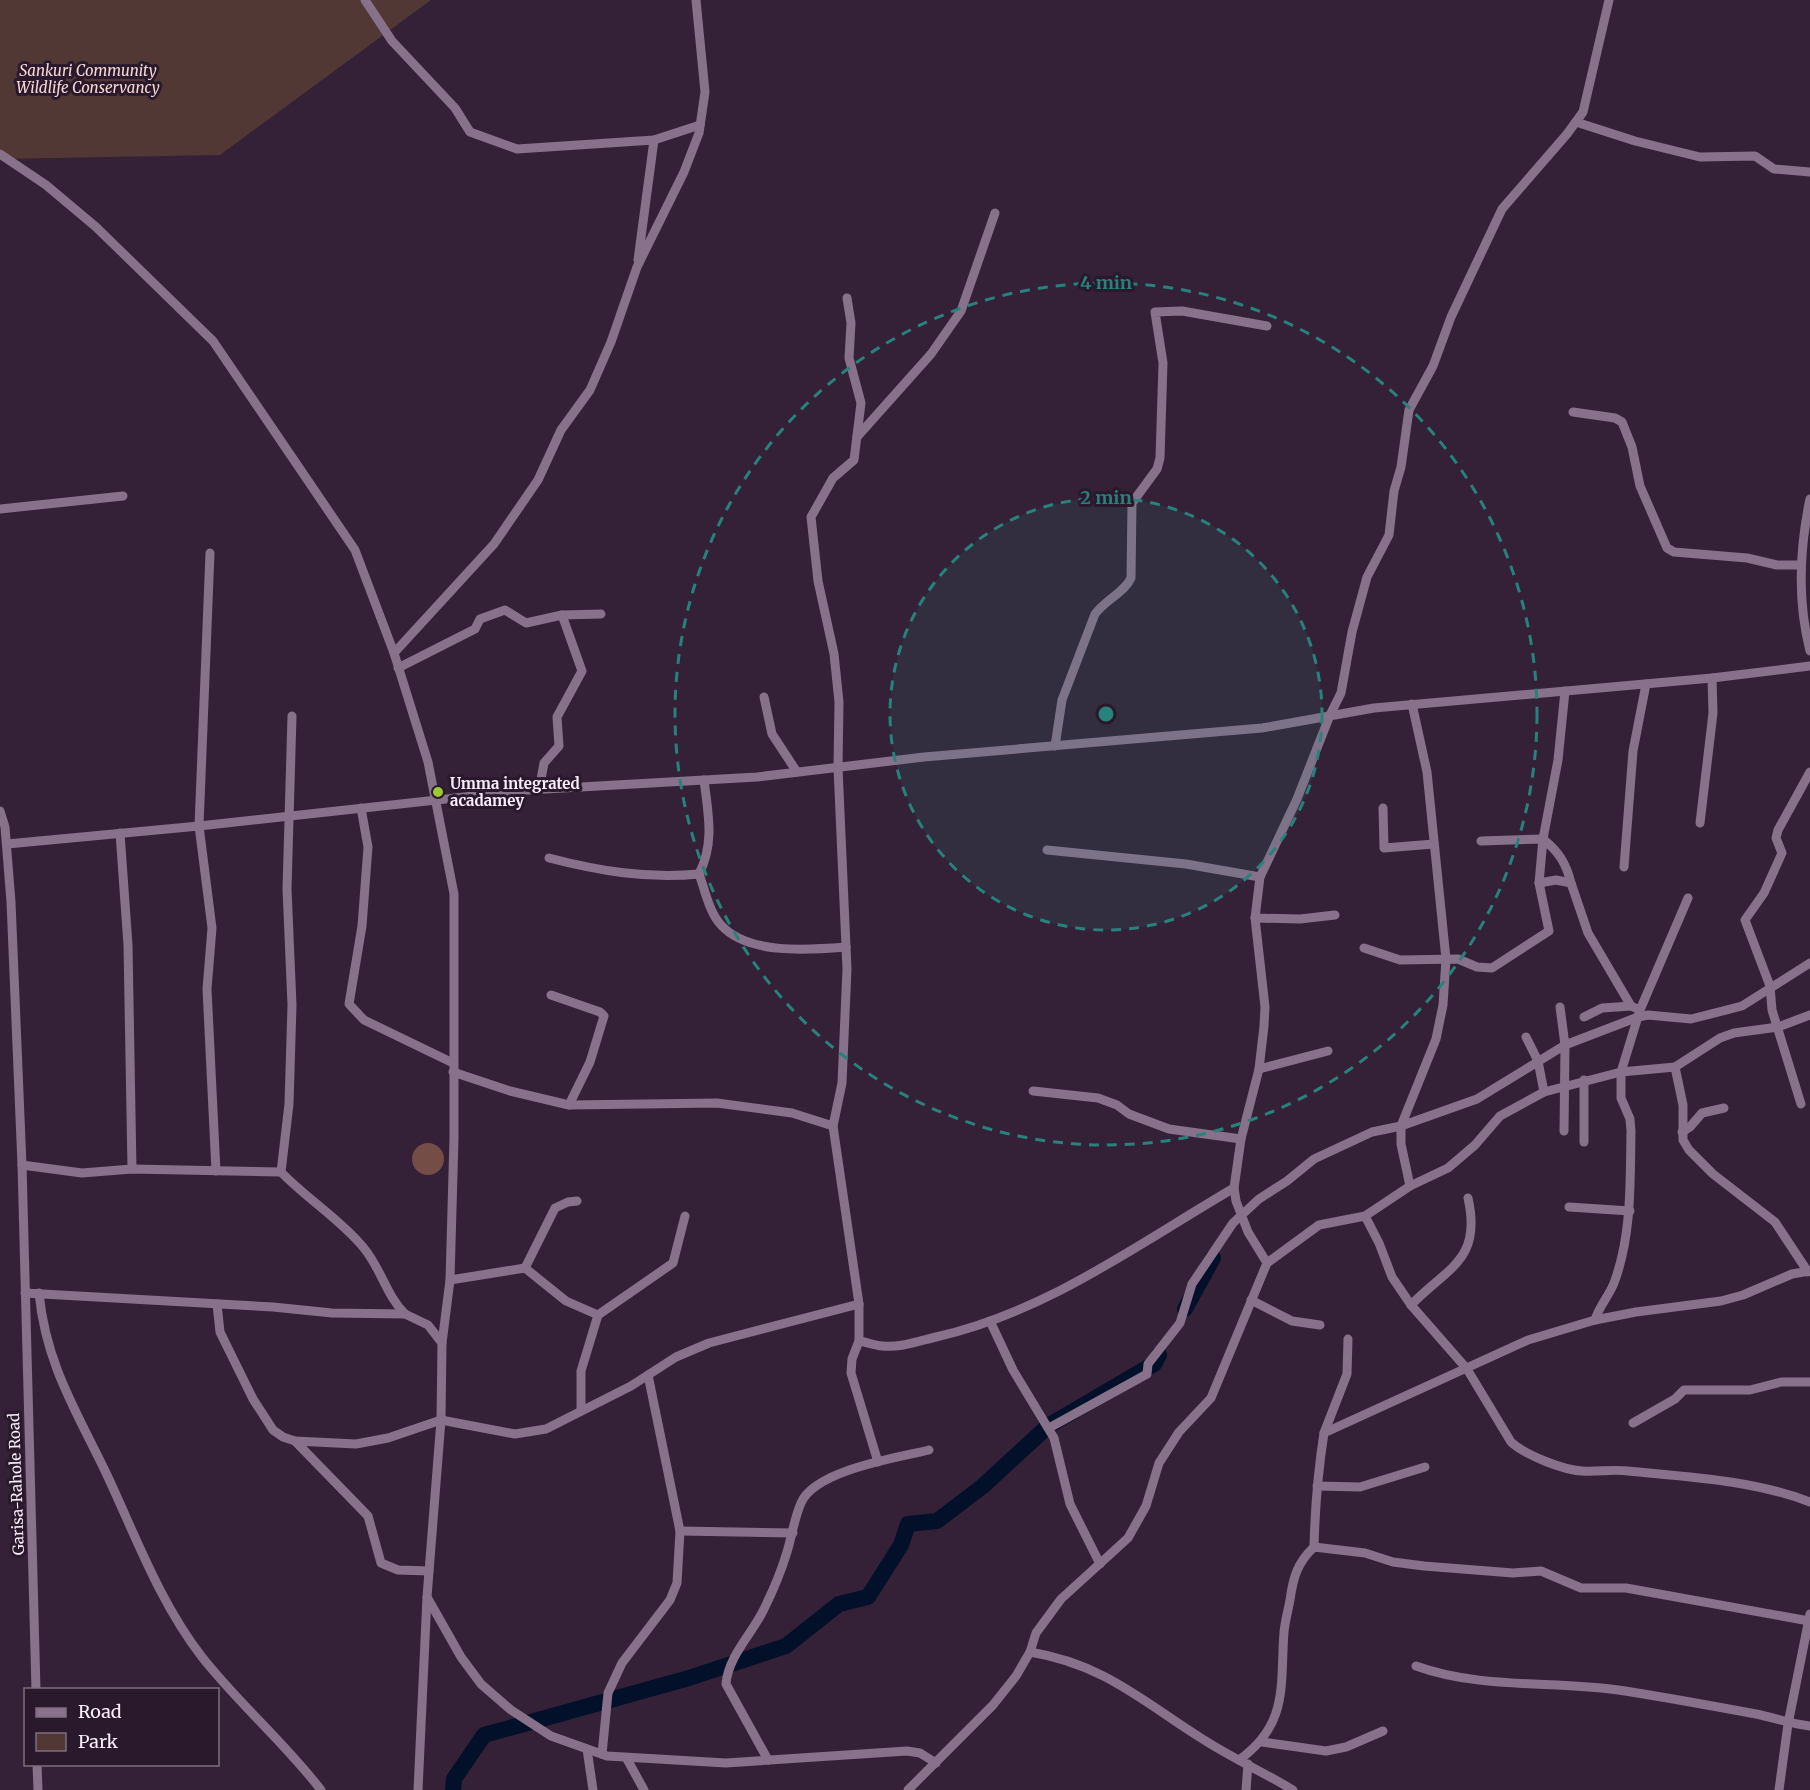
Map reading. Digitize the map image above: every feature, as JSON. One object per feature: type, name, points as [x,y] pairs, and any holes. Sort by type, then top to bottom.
[{"type":"street","points":[[365,0],[392,41],[455,108],[470,132],[517,149],[654,140],[700,125]]},
{"type":"street","points":[[394,653],[494,544],[537,480],[561,430],[590,390],[611,342],[637,267],[684,172],[700,125],[705,92],[696,0]]},
{"type":"street","points":[[1267,1263],[1248,1232],[1243,1214],[1236,1201],[1234,1188],[1241,1139],[1259,1069],[1265,1007],[1255,918],[1260,877],[1298,799],[1330,714],[1341,693],[1352,632],[1367,577],[1389,535],[1394,491],[1401,467],[1409,410],[1433,366],[1450,317],[1502,209],[1576,122],[1587,100],[1609,0]]},
{"type":"street","points":[[1576,122],[1635,141],[1700,157],[1755,156],[1774,169],[1810,172]]},
{"type":"street","points":[[637,267],[654,140]]},
{"type":"street","points":[[0,154],[46,185],[96,227],[213,341],[355,550],[394,653],[428,762],[454,894],[453,1067],[450,1280],[442,1343],[441,1420],[427,1597],[418,1790]]},
{"type":"street","points":[[857,437],[931,354],[961,311],[995,213]]},
{"type":"street","points":[[847,298],[850,323],[849,358],[861,403],[854,460],[833,478],[812,517],[818,581],[834,654],[837,684],[838,768],[846,947],[842,1083],[833,1126],[859,1304],[859,1341],[852,1359],[851,1373],[878,1462]]},
{"type":"street","points":[[1056,746],[1062,700],[1095,614],[1103,603],[1129,583],[1131,578],[1132,503],[1157,469],[1161,458],[1163,363],[1155,312],[1182,311],[1267,326]]},
{"type":"street","points":[[1573,412],[1615,418],[1622,422],[1632,447],[1640,486],[1667,548],[1674,552],[1800,565]]},
{"type":"street","points":[[0,509],[123,496]]},
{"type":"street","points":[[1810,499],[1801,541],[1800,565],[1804,627],[1810,651]]},
{"type":"street","points":[[210,553],[199,826],[212,928],[207,989],[216,1170]]},
{"type":"street","points":[[399,668],[475,629],[480,619],[505,610],[526,622],[562,615],[601,614]]},
{"type":"street","points":[[539,790],[544,763],[559,746],[557,717],[582,671],[562,615]]},
{"type":"street","points":[[7,844],[539,790],[704,780],[838,768],[924,757],[1262,728],[1330,714],[1412,704],[1712,678],[1810,666]]},
{"type":"street","points":[[1700,823],[1713,714],[1712,678]]},
{"type":"street","points":[[1624,867],[1633,751],[1646,684]]},
{"type":"street","points":[[1364,948],[1400,960],[1458,959],[1477,967],[1492,968],[1542,938],[1549,931],[1539,883],[1543,839],[1558,760],[1565,691]]},
{"type":"street","points":[[764,697],[772,734],[797,772]]},
{"type":"street","points":[[1410,1186],[1401,1144],[1401,1126],[1436,1039],[1443,1005],[1446,959],[1427,772],[1412,704]]},
{"type":"street","points":[[281,1172],[289,1104],[292,1005],[287,889],[291,815],[292,716]]},
{"type":"street","points":[[1801,1104],[1772,1010],[1770,986],[1745,920],[1764,893],[1782,853],[1776,838],[1778,830],[1810,772]]},
{"type":"street","points":[[704,780],[710,845],[699,874],[713,913],[730,934],[774,948],[805,950],[846,947]]},
{"type":"street","points":[[361,808],[368,847],[362,926],[349,1004],[364,1020],[453,1067],[510,1091],[569,1105],[717,1103],[792,1113],[833,1126]]},
{"type":"street","points":[[1383,808],[1384,848],[1434,844]]},
{"type":"street","name":"Garisa-Rahole Road","points":[[0,811],[7,844],[22,1165],[36,1688]]},
{"type":"street","points":[[120,833],[128,945],[132,1169]]},
{"type":"street","points":[[1481,842],[1543,839],[1557,850],[1566,863],[1571,883],[1598,953],[1636,1011]]},
{"type":"street","points":[[1047,850],[1186,864],[1260,877]]},
{"type":"street","points":[[549,858],[602,872],[651,876],[699,874]]},
{"type":"street","points":[[1539,883],[1556,880],[1571,883]]},
{"type":"street","points":[[1595,1320],[1599,1306],[1614,1285],[1630,1210],[1631,1131],[1630,1119],[1621,1098],[1621,1072],[1636,1011],[1688,898]]},
{"type":"street","points":[[1255,918],[1300,920],[1335,915]]},
{"type":"street","points":[[1584,1017],[1602,1008],[1691,1019],[1742,1006],[1770,986],[1810,963]]},
{"type":"street","points":[[551,995],[600,1012],[604,1016],[590,1062],[569,1105]]},
{"type":"street","points":[[1560,1007],[1565,1045],[1564,1131]]},
{"type":"street","points":[[1049,1428],[1147,1374],[1148,1364],[1180,1323],[1192,1284],[1233,1223],[1258,1199],[1287,1182],[1314,1159],[1365,1135],[1401,1126],[1476,1099],[1565,1045],[1636,1011]]},
{"type":"street","points":[[908,1790],[993,1705],[1016,1676],[1030,1652],[1036,1633],[1047,1616],[1134,1529],[1146,1506],[1159,1463],[1179,1432],[1210,1398],[1267,1263],[1319,1225],[1365,1216],[1410,1186],[1448,1168],[1475,1145],[1500,1116],[1544,1092],[1621,1072],[1675,1067],[1720,1038],[1734,1033],[1778,1027],[1810,1015]]},
{"type":"street","points":[[1526,1037],[1538,1061],[1544,1092]]},
{"type":"street","points":[[1259,1069],[1328,1051]]},
{"type":"street","points":[[1324,1432],[1359,1414],[1467,1369],[1528,1340],[1595,1320],[1636,1311],[1721,1301],[1743,1295],[1792,1274],[1809,1271],[1775,1222],[1713,1174],[1689,1150],[1682,1132],[1683,1105],[1675,1067]]},
{"type":"street","points":[[1584,1080],[1584,1142]]},
{"type":"street","points":[[1033,1091],[1098,1098],[1117,1105],[1130,1114],[1170,1129],[1241,1139]]},
{"type":"street","points":[[1682,1132],[1690,1128],[1702,1113],[1724,1108]]},
{"type":"street","points":[[22,1165],[82,1173],[132,1169],[281,1172],[363,1247],[375,1264],[390,1296],[405,1314],[428,1325],[442,1343]]},
{"type":"street","points":[[859,1341],[882,1346],[904,1344],[967,1330],[990,1321],[1088,1278],[1234,1188]]},
{"type":"street","points":[[1411,1305],[1454,1268],[1471,1238],[1473,1221],[1468,1198]]},
{"type":"street","points":[[525,1268],[555,1208],[567,1202],[577,1201]]},
{"type":"street","points":[[1569,1207],[1630,1210]]},
{"type":"street","points":[[581,1412],[581,1371],[598,1315],[673,1263],[685,1216]]},
{"type":"street","points":[[1365,1216],[1379,1243],[1392,1277],[1411,1305],[1467,1369],[1511,1442],[1520,1450],[1579,1471],[1626,1470],[1746,1484],[1779,1490],[1810,1502]]},
{"type":"street","points":[[450,1280],[525,1268],[566,1301],[598,1315]]},
{"type":"street","points":[[25,1293],[332,1313],[405,1314]]},
{"type":"street","points":[[39,1293],[43,1327],[55,1369],[108,1477],[140,1550],[177,1619],[201,1656],[321,1790]]},
{"type":"street","points":[[1251,1300],[1285,1318],[1320,1325]]},
{"type":"street","points":[[218,1304],[220,1332],[253,1399],[273,1430],[295,1441],[372,1442],[441,1420],[515,1434],[546,1429],[648,1375],[676,1357],[709,1343],[859,1304]]},
{"type":"street","points":[[990,1321],[1013,1370],[1049,1428],[1058,1451],[1070,1504],[1100,1564]]},
{"type":"street","points":[[1246,1790],[1244,1762],[1262,1742],[1273,1723],[1282,1693],[1284,1630],[1294,1574],[1301,1560],[1314,1547],[1318,1514],[1317,1486],[1324,1432],[1347,1374],[1348,1339]]},
{"type":"street","points":[[602,1754],[608,1692],[622,1663],[670,1600],[677,1583],[680,1531],[648,1375]]},
{"type":"street","points":[[1633,1423],[1675,1399],[1684,1390],[1750,1390],[1781,1383],[1810,1382]]},
{"type":"street","points":[[295,1441],[368,1516],[381,1563],[398,1570],[429,1571]]},
{"type":"street","points":[[768,1760],[726,1684],[726,1678],[736,1655],[763,1611],[793,1533],[800,1504],[807,1493],[844,1473],[929,1450]]},
{"type":"street","points":[[1317,1486],[1360,1487],[1425,1467]]},
{"type":"street","points":[[680,1531],[793,1533]]},
{"type":"street","points":[[1314,1547],[1365,1553],[1393,1562],[1424,1566],[1513,1572],[1541,1571],[1581,1588],[1626,1587],[1809,1617],[1788,1724],[1779,1790]]},
{"type":"street","points":[[427,1597],[461,1658],[481,1684],[511,1710],[550,1736],[602,1754],[627,1759],[726,1763],[899,1751],[920,1753],[936,1762]]},
{"type":"street","points":[[1030,1652],[1090,1667],[1203,1740],[1293,1790]]},
{"type":"street","points":[[1416,1666],[1438,1674],[1467,1679],[1624,1691],[1759,1715],[1788,1724],[1810,1726]]},
{"type":"street","points":[[1262,1742],[1326,1751],[1346,1747],[1383,1731]]},
{"type":"street","points":[[587,1749],[593,1790]]},
{"type":"street","points":[[627,1759],[645,1790]]},
{"type":"street","points":[[37,1766],[38,1790]]},
{"type":"green space","name":"Sankuri Community Wildlife Conservancy","points":[[0,0],[431,0],[220,155],[0,159]]},
{"type":"shaded area","points":[[428,1143],[439,1148],[444,1159],[439,1170],[428,1175],[417,1170],[412,1159],[417,1148]]},
{"type":"waterway","points":[[1185,1309],[1213,1258]]},
{"type":"waterway","points":[[453,1790],[454,1779],[484,1735],[689,1678],[786,1646],[839,1604],[868,1597],[901,1545],[908,1524],[937,1521],[983,1486],[1048,1426],[1154,1364],[1159,1355]]},
{"type":"place","name":"Umma integrated acadamey","points":[[438,792]]}]
